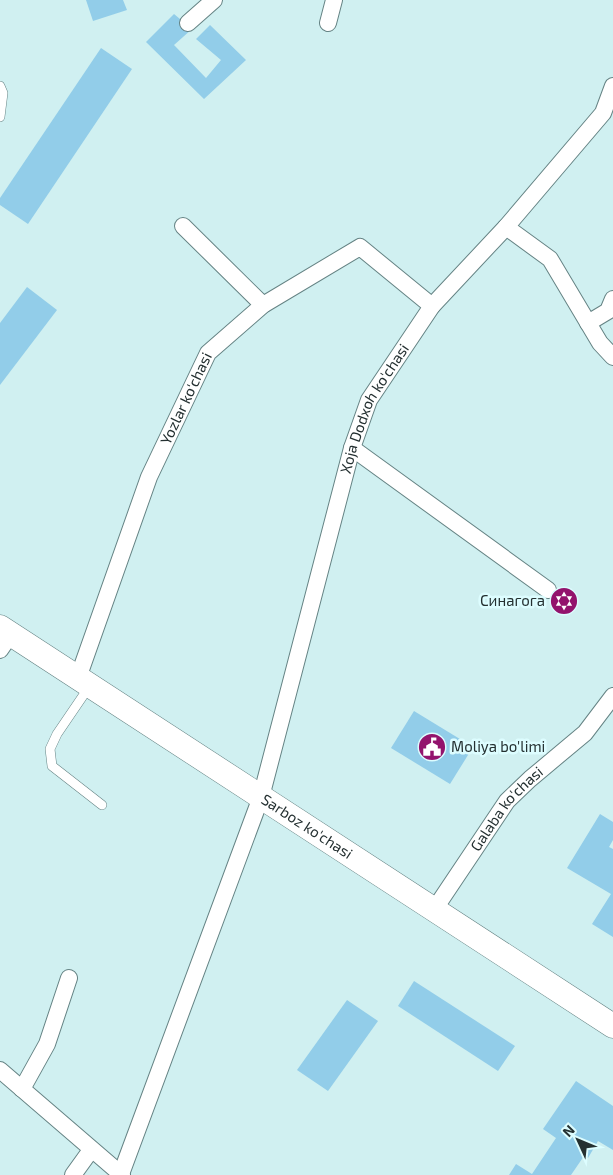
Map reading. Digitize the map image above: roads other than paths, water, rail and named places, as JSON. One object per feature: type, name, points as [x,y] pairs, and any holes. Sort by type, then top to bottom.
[{"type":"main road","name":"Sarboz ko'chasi","points":[[4,637],[84,682],[613,1026]]},
{"type":"street","points":[[188,23],[214,0]]},
{"type":"street","points":[[328,23],[334,0]]},
{"type":"street","name":"Xoja Dodxoh ko'chasi","points":[[121,1174],[261,797],[352,448],[368,400],[432,306],[608,116],[613,86]]},
{"type":"street","points":[[183,226],[263,305]]},
{"type":"street","points":[[506,227],[550,259],[600,344],[613,357]]},
{"type":"street","name":"Yozlar ko'chasi","points":[[84,682],[149,477],[208,353],[263,305],[360,247],[432,306]]},
{"type":"street","points":[[588,323],[608,311],[613,299]]},
{"type":"street","points":[[352,448],[548,590]]},
{"type":"street","name":"Galaba ko'chasi","points":[[434,910],[507,801],[530,779],[586,733],[613,696]]},
{"type":"street","points":[[22,1090],[47,1044],[69,978]]},
{"type":"street","points":[[0,1070],[90,1150],[121,1174]]},
{"type":"street","points":[[73,1175],[90,1150]]},
{"type":"lane","points":[[0,86],[3,93],[0,117]]},
{"type":"lane","points":[[84,682],[50,749],[52,766],[102,805]]},
{"type":"place","name":"Синагога","points":[[564,601]]},
{"type":"place","name":"Moliya bo'limi","points":[[432,747]]}]
